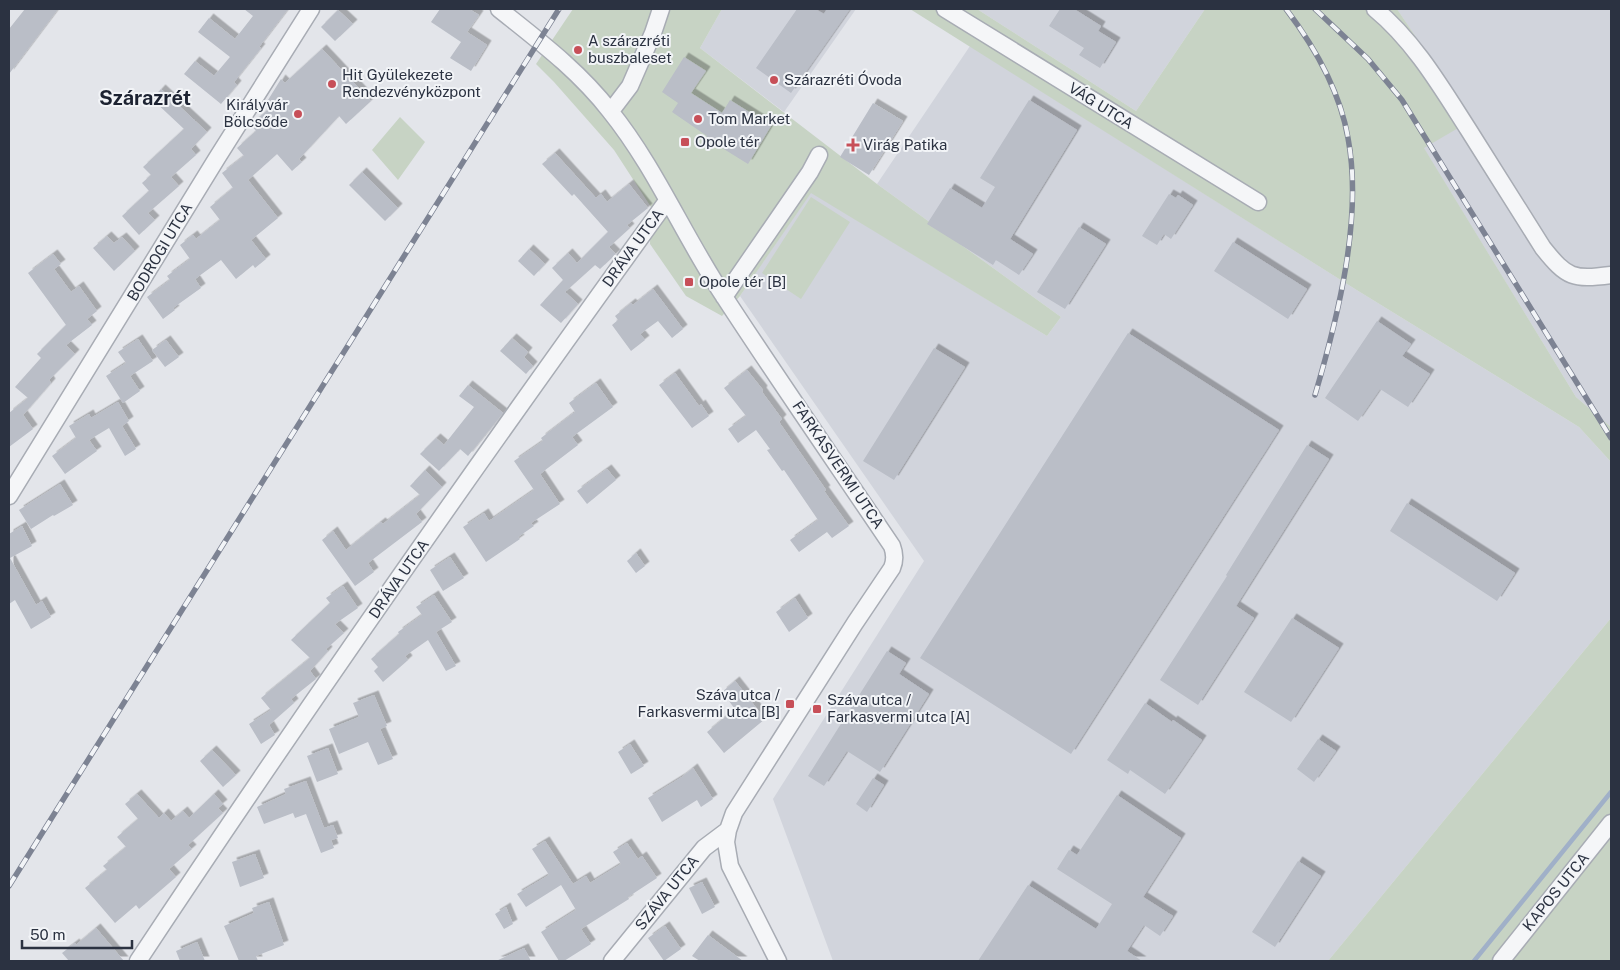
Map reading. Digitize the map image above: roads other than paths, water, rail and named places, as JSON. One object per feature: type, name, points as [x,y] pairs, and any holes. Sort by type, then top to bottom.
[{"type":"street","name":"BODROGI UTCA","points":[[9,496],[212,166],[312,9]]},
{"type":"street","name":"FARKASVERMI UTCA","points":[[499,9],[562,58],[611,111],[637,148],[696,253],[724,297],[892,546],[895,558],[892,568],[734,813],[728,830],[726,842],[730,866],[778,961]]},
{"type":"street","points":[[611,111],[630,86],[653,33],[660,9]]},
{"type":"street","name":"VÁG UTCA","points":[[945,9],[1258,202]]},
{"type":"street","points":[[1376,9],[1400,32],[1419,56],[1543,248],[1559,268],[1575,276],[1590,278],[1611,275]]},
{"type":"street","points":[[724,297],[820,155]]},
{"type":"street","name":"DRÁVA UTCA","points":[[138,961],[247,796],[519,404],[667,201]]},
{"type":"street","name":"KAPOS UTCA","points":[[1501,961],[1611,823]]},
{"type":"street","name":"SZÁVA UTCA","points":[[612,961],[704,848],[728,830]]},
{"type":"waterway","points":[[1474,961],[1611,792]]},
{"type":"railway","points":[[9,886],[559,9]]},
{"type":"railway","points":[[1286,9],[1316,54],[1332,86],[1344,120],[1352,169],[1350,234],[1346,267],[1340,300],[1315,395]]},
{"type":"railway","points":[[1315,9],[1368,59],[1402,100],[1611,438]]},
{"type":"place","name":"A szárazréti buszbaleset","points":[[578,50]]},
{"type":"place","name":"Szárazréti Óvoda","points":[[774,80]]},
{"type":"place","name":"Hit Gyülekezete Rendezvényközpont","points":[[332,84]]},
{"type":"place","name":"Királyvár Bölcsőde","points":[[298,114]]},
{"type":"place","name":"Tom Market","points":[[698,119]]},
{"type":"place","name":"Opole tér","points":[[685,142]]},
{"type":"place","name":"Virág Patika","points":[[853,145]]},
{"type":"place","name":"Opole tér [B]","points":[[689,282]]},
{"type":"place","name":"Száva utca / Farkasvermi utca [B]","points":[[790,704]]},
{"type":"place","name":"Száva utca / Farkasvermi utca [A]","points":[[817,709]]},
{"type":"district","name":"Szárazrét","points":[[145,98]]}]
